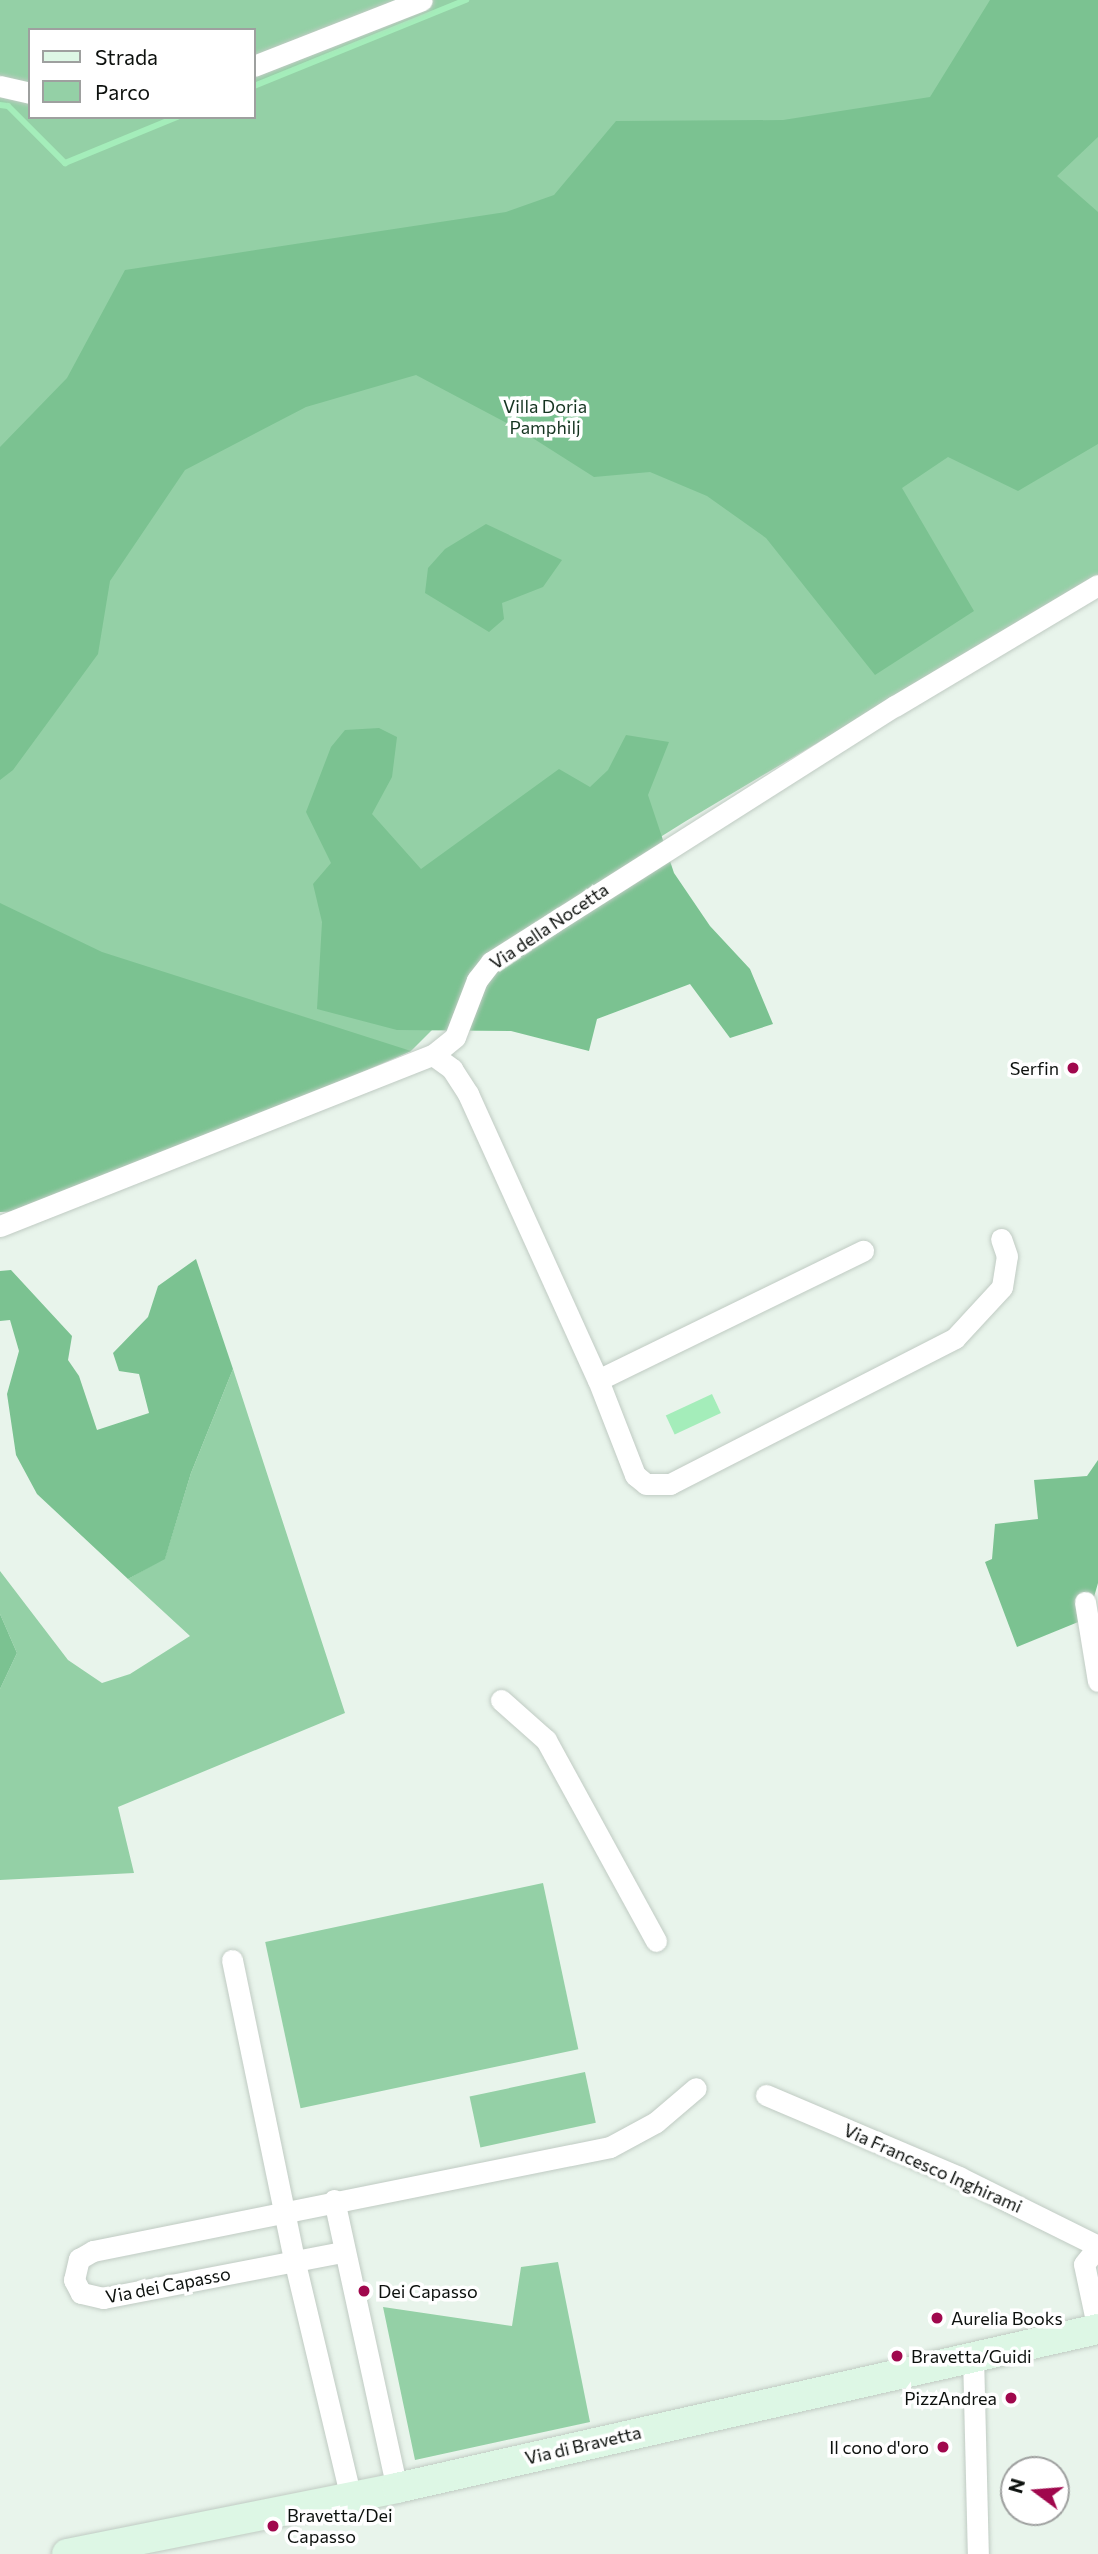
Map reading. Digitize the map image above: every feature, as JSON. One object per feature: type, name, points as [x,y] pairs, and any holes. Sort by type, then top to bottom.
[{"type":"main road","name":"Via di Bravetta","points":[[67,2554],[152,2545],[973,2355],[1098,2330]]},
{"type":"street","points":[[256,65],[422,0]]},
{"type":"street","points":[[0,86],[28,93]]},
{"type":"street","name":"Via della Nocetta","points":[[0,1226],[433,1055],[455,1037],[477,980],[491,962],[895,706],[1098,585]]},
{"type":"street","points":[[433,1055],[452,1069],[468,1094],[598,1380],[635,1475],[652,1486],[670,1484],[955,1338],[1002,1287],[1007,1256],[1001,1239]]},
{"type":"street","points":[[598,1380],[863,1251]]},
{"type":"street","points":[[1085,1602],[1098,1681]]},
{"type":"street","points":[[501,1700],[546,1740],[656,1941]]},
{"type":"street","points":[[232,1960],[294,2259],[351,2498]]},
{"type":"street","name":"Via dei Capasso","points":[[342,2252],[294,2259],[103,2298],[81,2293],[74,2280],[75,2265],[93,2251],[284,2210],[610,2147],[656,2122],[696,2088]]},
{"type":"street","name":"Via Francesco Inghirami","points":[[766,2095],[959,2177],[1098,2246]]},
{"type":"street","points":[[334,2200],[342,2252],[397,2488]]},
{"type":"street","points":[[1098,2246],[1084,2264],[1098,2330]]},
{"type":"street","points":[[973,2355],[978,2554]]},
{"type":"green space","name":"Villa Doria Pamphilj","points":[[0,0],[1098,0],[1098,576],[686,821],[430,981],[437,1025],[411,1051],[169,1157],[0,1212]]},
{"type":"green space","points":[[990,0],[1098,0],[1098,137],[1057,176],[1098,212],[1098,444],[1018,491],[948,457],[902,488],[974,611],[875,675],[766,538],[707,496],[650,472],[594,477],[520,430],[416,375],[306,407],[185,470],[110,581],[98,654],[13,770],[0,780],[0,447],[67,378],[125,270],[506,212],[554,195],[616,121],[783,120],[930,97]]},
{"type":"green space","points":[[486,524],[562,560],[543,587],[502,603],[504,619],[489,632],[425,593],[428,568],[445,549]]},
{"type":"green space","points":[[379,728],[397,737],[392,777],[372,814],[421,869],[559,769],[590,787],[608,770],[626,735],[669,742],[648,795],[674,873],[710,926],[750,969],[773,1024],[730,1038],[690,984],[597,1019],[589,1051],[511,1031],[397,1030],[317,1009],[322,922],[313,884],[331,863],[306,812],[331,747],[345,730]]},
{"type":"green space","points":[[0,903],[102,952],[411,1051],[31,1211],[0,1212]]},
{"type":"green space","points":[[196,1259],[233,1369],[191,1473],[165,1559],[128,1579],[37,1494],[16,1455],[7,1394],[19,1351],[10,1320],[0,1321],[0,1271],[11,1270],[72,1336],[68,1360],[79,1376],[97,1430],[149,1413],[139,1374],[119,1371],[113,1353],[148,1317],[158,1286]]},
{"type":"green space","points":[[233,1369],[345,1713],[118,1807],[134,1873],[0,1880],[0,1689],[17,1653],[0,1614],[0,1571],[68,1660],[102,1683],[130,1674],[190,1636],[128,1579],[165,1558],[191,1473]]},
{"type":"green space","points":[[1098,1460],[1098,1583],[1088,1618],[1017,1647],[985,1562],[992,1559],[995,1524],[1038,1519],[1034,1480],[1087,1476]]},
{"type":"green space","points":[[0,1614],[17,1653],[0,1689]]},
{"type":"green space","points":[[543,1883],[578,2049],[301,2108],[265,1942]]},
{"type":"green space","points":[[585,2072],[596,2123],[480,2147],[470,2097]]},
{"type":"green space","points":[[558,2262],[590,2422],[415,2460],[383,2307],[512,2326],[521,2267]]},
{"type":"shaded area","points":[[712,1394],[721,1413],[675,1435],[666,1416]]},
{"type":"waterway","points":[[256,85],[466,0]]},
{"type":"waterway","points":[[0,105],[8,106],[65,163],[172,119]]},
{"type":"place","name":"Serfin","points":[[1073,1068]]},
{"type":"place","name":"Dei Capasso","points":[[364,2291]]},
{"type":"place","name":"Aurelia Books","points":[[937,2318]]},
{"type":"place","name":"Bravetta/Guidi","points":[[897,2356]]},
{"type":"place","name":"PizzAndrea","points":[[1011,2398]]},
{"type":"place","name":"Il cono d'oro","points":[[943,2447]]},
{"type":"place","name":"Bravetta/Dei Capasso","points":[[273,2526]]}]
